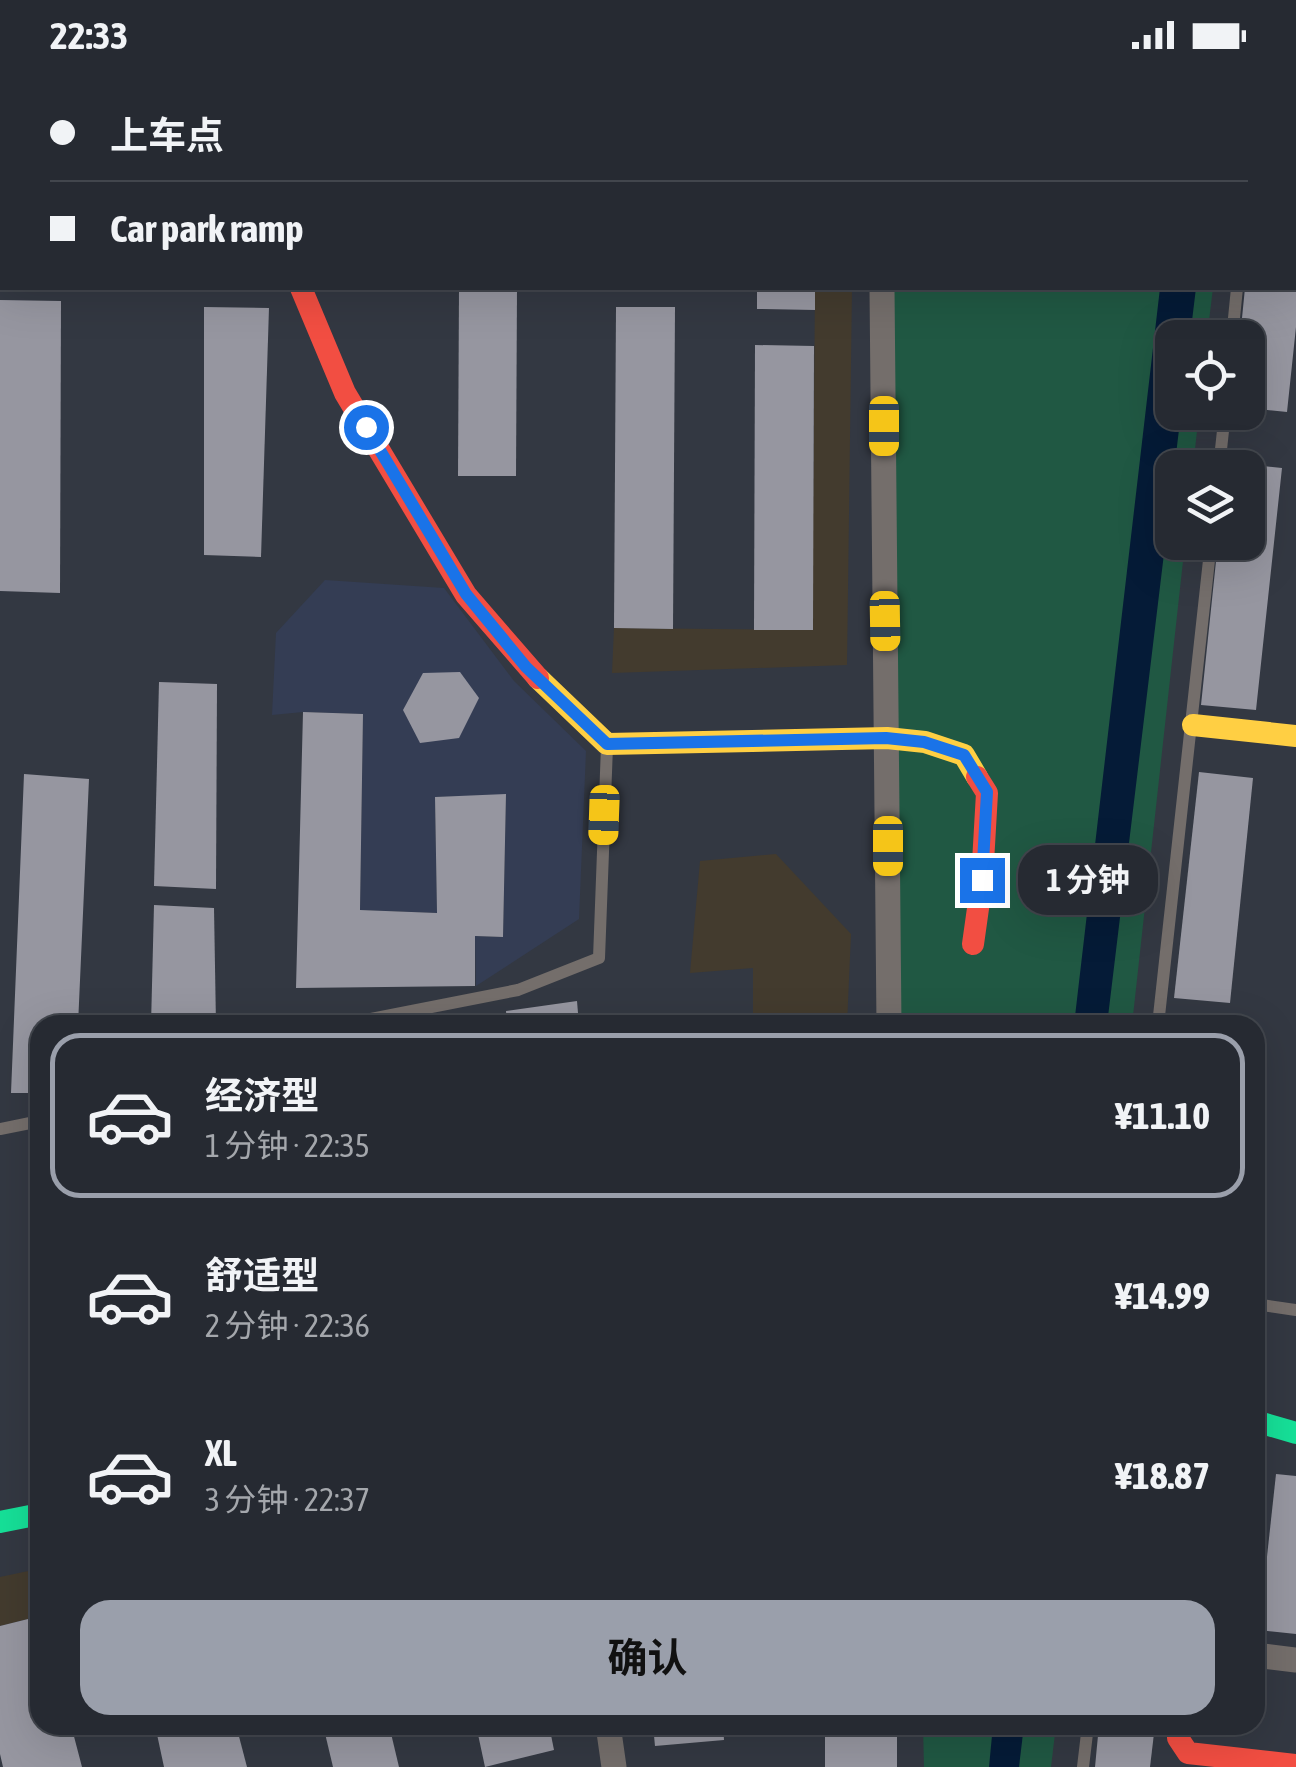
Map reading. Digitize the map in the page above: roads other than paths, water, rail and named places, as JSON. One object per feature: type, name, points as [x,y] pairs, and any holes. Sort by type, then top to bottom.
[{"type":"street","points":[[302,290],[345,393],[466,594],[526,667],[607,744],[886,738],[924,742],[964,755],[987,792],[974,944]]},
{"type":"street","points":[[882,290],[889,1015]]},
{"type":"street","points":[[1192,726],[1296,736]]},
{"type":"street","points":[[1265,1424],[1296,1433]]},
{"type":"street","points":[[0,1522],[30,1516]]},
{"type":"street","points":[[1265,1656],[1296,1660]]},
{"type":"street","points":[[609,1735],[614,1767]]},
{"type":"street","points":[[1178,1735],[1182,1760],[1296,1764]]},
{"type":"lane","points":[[1234,320],[1237,290]]},
{"type":"lane","points":[[1159,1015],[1209,560]]},
{"type":"lane","points":[[391,1015],[518,990],[599,958],[607,744]]},
{"type":"lane","points":[[0,1129],[30,1123]]},
{"type":"lane","points":[[1265,1305],[1296,1310]]},
{"type":"lane","points":[[1084,1767],[1087,1735]]}]
